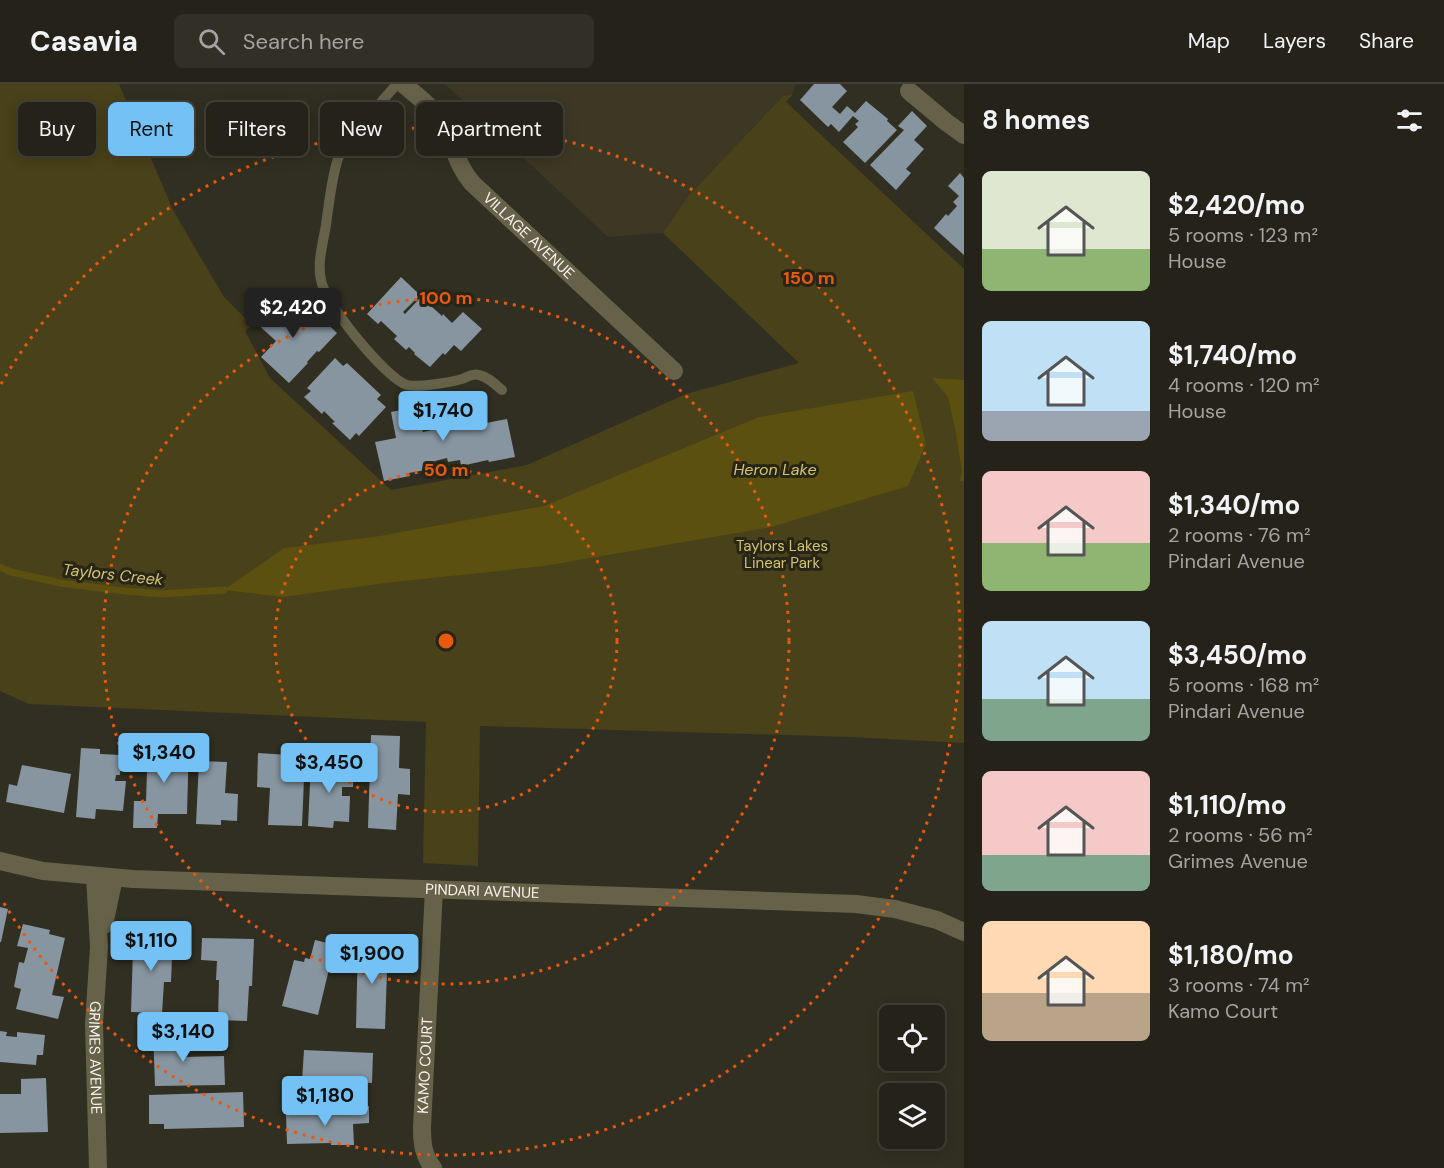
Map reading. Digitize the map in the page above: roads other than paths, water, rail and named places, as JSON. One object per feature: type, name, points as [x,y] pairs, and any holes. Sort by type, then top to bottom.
[{"type":"street","name":"VILLAGE AVENUE","points":[[403,84],[436,114],[448,135],[461,168],[471,183],[674,371]]},
{"type":"street","points":[[909,90],[964,135]]},
{"type":"street","name":"PINDARI AVENUE","points":[[0,861],[43,871],[114,878],[856,904],[895,909],[937,921],[964,932]]},
{"type":"street","name":"GRIMES AVENUE","points":[[95,876],[99,947],[94,1024],[98,1168]]},
{"type":"street","name":"GRIMES AVENUE","points":[[99,947],[114,878]]},
{"type":"street","name":"KAMO COURT","points":[[433,1168],[425,1156],[422,1127],[434,888]]},
{"type":"lane","points":[[397,84],[347,141],[337,160],[321,256],[320,280],[323,289],[365,348],[404,384],[418,386],[476,374],[490,380],[502,390]]},
{"type":"water","points":[[932,378],[964,380],[964,481],[960,481],[962,471],[948,397]]},
{"type":"water","name":"Heron Lake","points":[[913,391],[926,444],[908,486],[771,527],[544,566],[385,583],[283,597],[224,590],[284,548],[374,537],[544,506],[759,417]]},
{"type":"waterway","name":"Taylors Creek","points":[[0,567],[11,572],[60,583],[116,590],[161,594],[224,590]]},
{"type":"park label","name":"Taylors Lakes Linear Park","points":[[782,554]]}]
